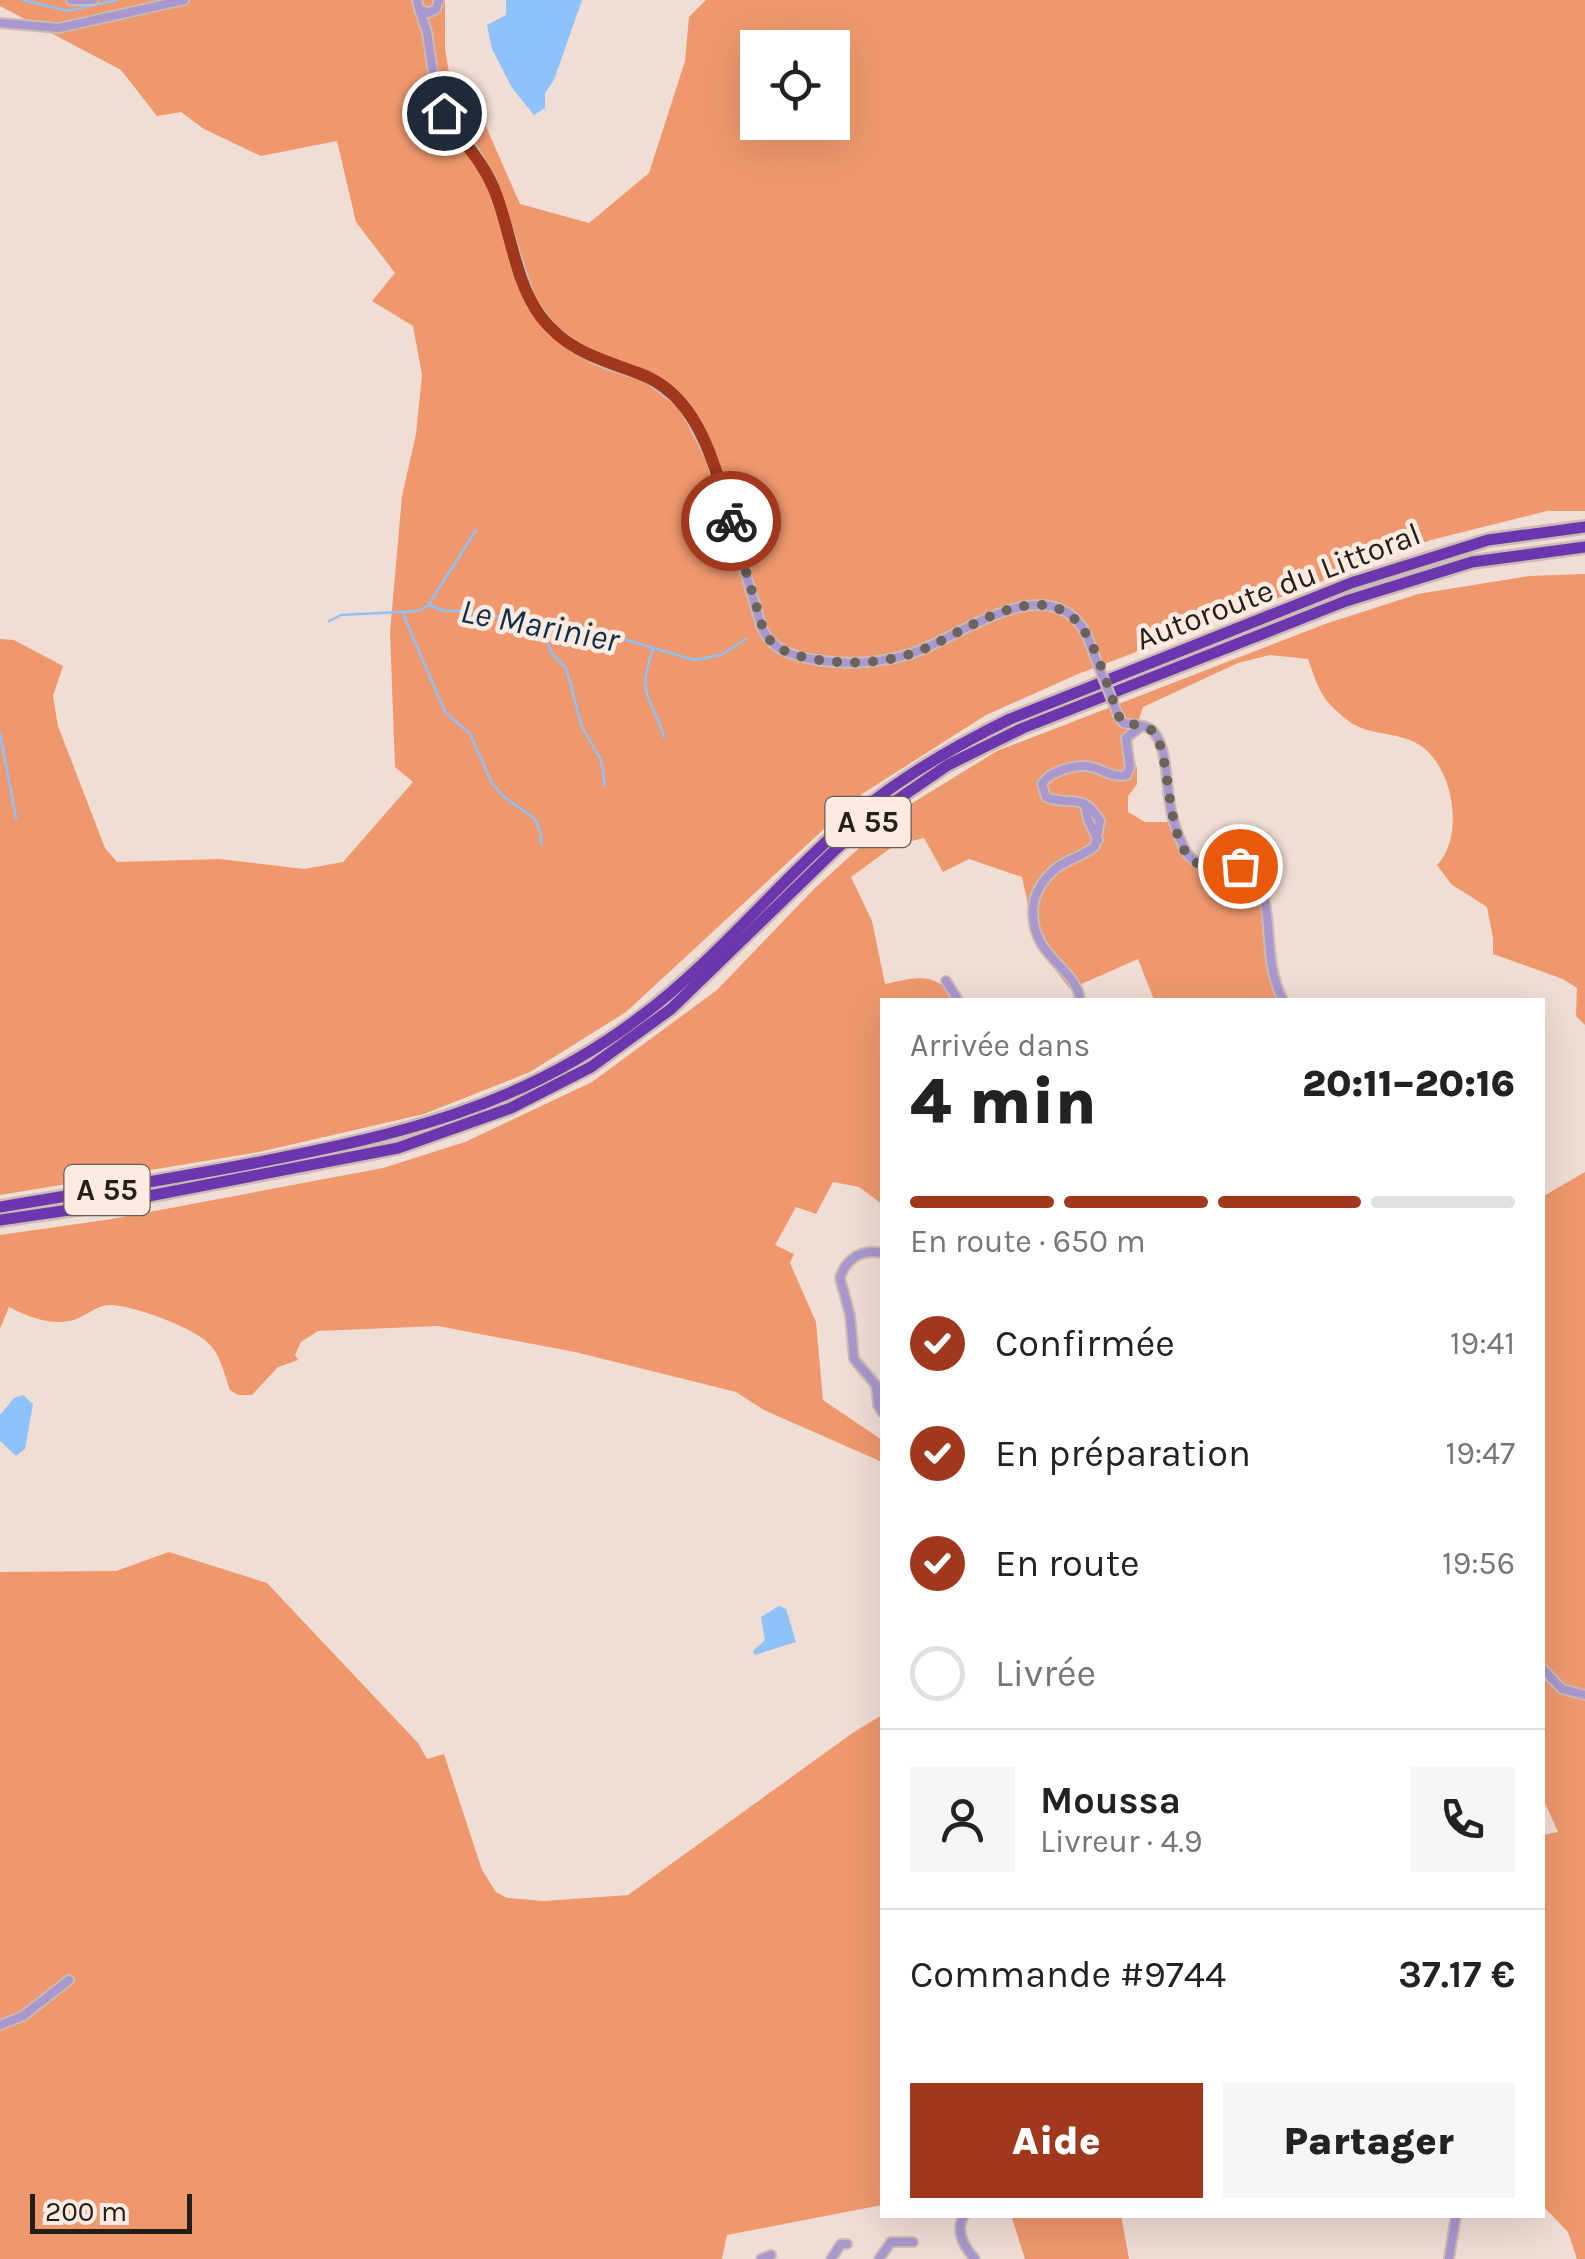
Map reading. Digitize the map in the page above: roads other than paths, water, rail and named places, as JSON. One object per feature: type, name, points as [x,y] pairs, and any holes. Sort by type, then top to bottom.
[{"type":"highway","name":"Autoroute du Littoral","points":[[0,1206],[214,1171],[389,1136],[442,1121],[511,1094],[562,1068],[639,1018],[700,966],[858,813],[913,773],[974,737],[1010,719],[1351,583],[1488,540],[1585,527]]},
{"type":"highway","name":"Autoroute du Littoral","points":[[0,1220],[97,1206],[377,1153],[436,1137],[510,1108],[591,1066],[672,1009],[836,849],[878,813],[948,765],[1022,728],[1362,595],[1472,562],[1585,547]]},
{"type":"street","points":[[71,0],[93,0]]},
{"type":"street","points":[[0,23],[60,28],[184,0]]},
{"type":"street","points":[[417,2],[425,12],[449,0]]},
{"type":"street","points":[[417,2],[427,32],[437,100],[490,180],[527,293],[542,319],[586,356],[639,373],[684,405],[696,423],[715,470],[762,628],[772,644],[791,654],[829,662],[880,660],[933,646],[1000,613],[1044,606],[1065,611],[1084,631],[1118,715],[1125,724],[1142,726],[1156,736],[1171,811],[1190,857],[1206,866],[1246,868],[1257,878],[1264,904],[1271,971],[1282,998]]},
{"type":"street","points":[[427,32],[437,5]]},
{"type":"street","points":[[1080,998],[1078,990],[1040,944],[1033,908],[1038,890],[1052,872],[1090,851],[1098,840],[1100,822],[1084,804],[1073,799],[1051,800],[1043,793],[1042,784],[1051,774],[1084,764],[1119,777],[1127,775],[1130,767],[1126,738],[1142,726]]},
{"type":"street","points":[[946,980],[957,998]]},
{"type":"street","points":[[880,1253],[873,1251],[848,1260],[840,1278],[850,1315],[854,1358],[879,1384],[880,1409]]},
{"type":"street","points":[[1545,1671],[1562,1689],[1585,1696]]},
{"type":"street","points":[[0,2026],[23,2016],[70,1980]]},
{"type":"street","points":[[963,2218],[959,2230],[974,2259]]},
{"type":"street","points":[[1448,2259],[1455,2218]]},
{"type":"street","points":[[879,2259],[891,2242],[913,2242]]},
{"type":"street","points":[[830,2245],[844,2244],[831,2259]]},
{"type":"water","points":[[506,0],[582,0],[554,80],[545,93],[545,108],[534,115],[512,88],[492,49],[487,25],[506,15]]},
{"type":"water","points":[[23,1395],[33,1404],[25,1449],[16,1456],[0,1441],[0,1415],[14,1398]]},
{"type":"water","points":[[779,1606],[786,1609],[796,1642],[755,1655],[753,1651],[765,1640],[761,1617]]},
{"type":"waterway","points":[[23,0],[68,11],[117,0]]},
{"type":"waterway","points":[[429,604],[476,530]]},
{"type":"waterway","name":"Le Marinier","points":[[329,621],[341,615],[418,611],[429,605],[444,611],[576,625],[694,660],[721,655],[746,639]]},
{"type":"waterway","points":[[403,614],[445,712],[470,734],[492,783],[535,819],[541,844]]},
{"type":"waterway","points":[[540,624],[552,654],[566,668],[582,727],[601,760],[605,786]]},
{"type":"waterway","points":[[653,649],[646,678],[647,696],[664,737]]},
{"type":"waterway","points":[[0,734],[16,818]]}]
